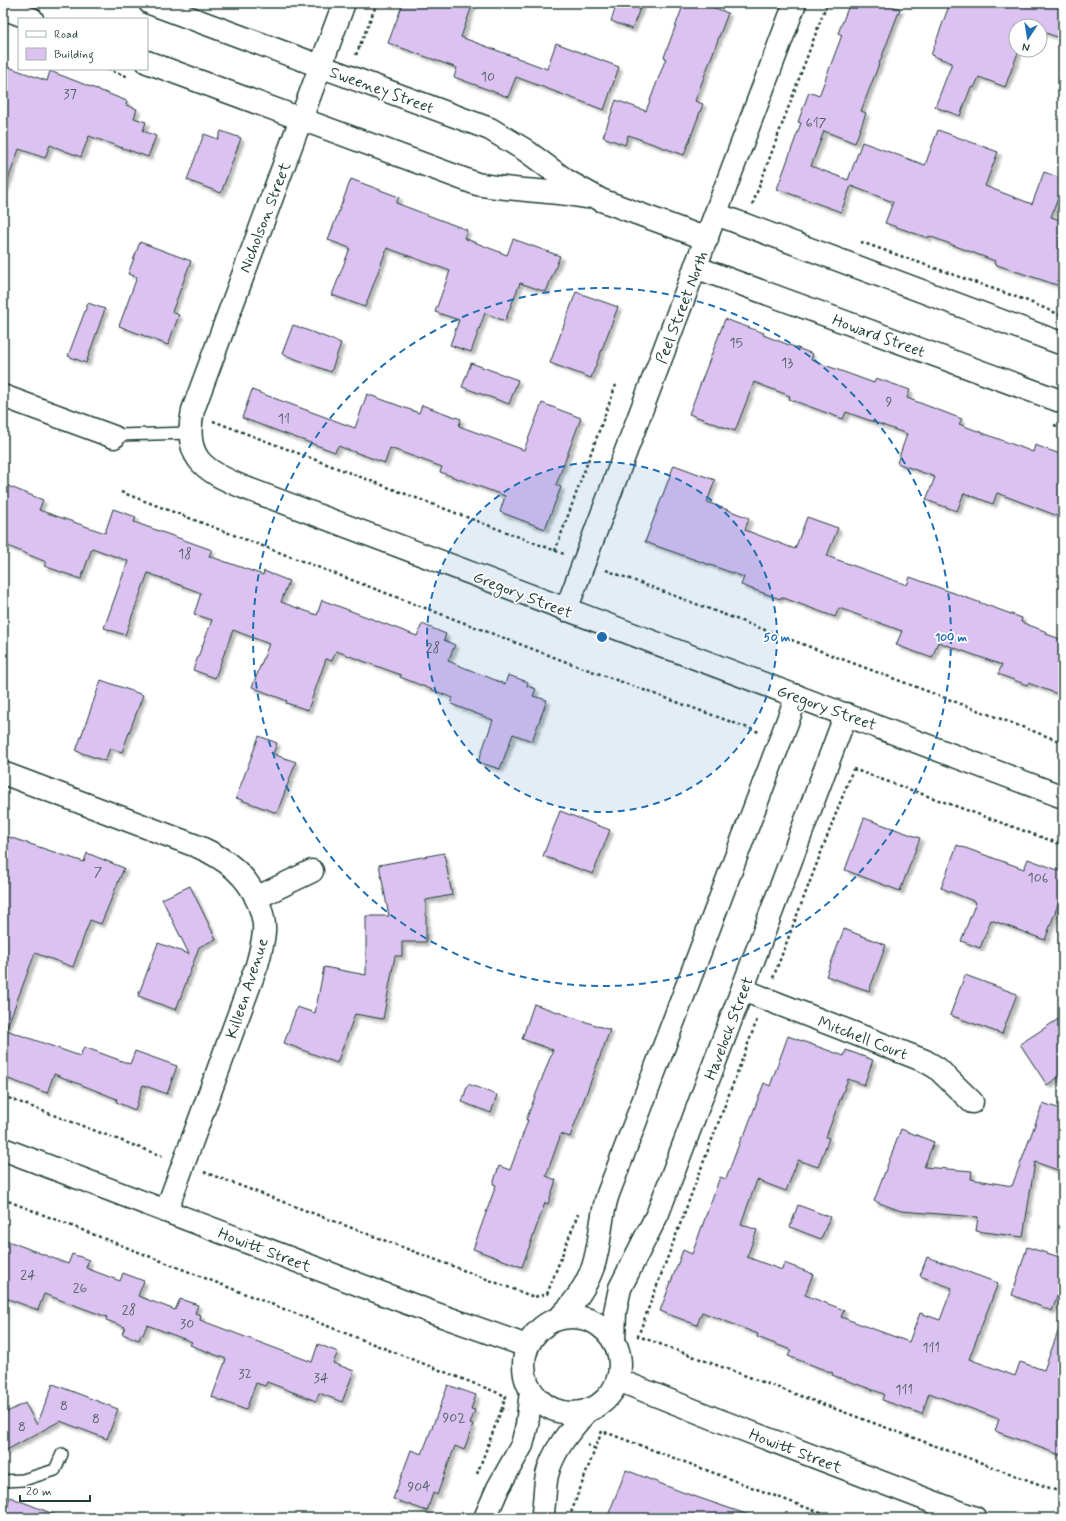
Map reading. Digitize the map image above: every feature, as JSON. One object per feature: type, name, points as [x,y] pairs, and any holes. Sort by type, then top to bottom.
[{"type":"street","name":"Sweeney Street","points":[[150,3],[490,129],[525,150],[567,181],[600,200],[707,239]]},
{"type":"street","name":"Nicholson Street","points":[[191,423],[202,382],[344,3]]},
{"type":"street","name":"Peel Street North","points":[[566,610],[795,3]]},
{"type":"street","points":[[3,8],[29,18]]},
{"type":"street","name":"Sweeney Street","points":[[148,62],[477,184],[500,188],[553,192],[600,200]]},
{"type":"street","points":[[716,214],[1063,344]]},
{"type":"street","name":"Howard Street","points":[[695,268],[1063,402]]},
{"type":"street","points":[[3,396],[114,437]]},
{"type":"street","name":"Gregory Street","points":[[191,423],[192,447],[195,455],[205,467],[221,478],[566,610],[846,714],[1063,797]]},
{"type":"street","points":[[559,1318],[573,1317],[587,1319],[605,1330],[614,1342],[620,1360],[618,1380],[612,1392],[604,1401],[588,1410],[572,1413],[556,1410],[542,1403],[531,1391],[527,1382],[523,1364],[524,1355],[537,1331],[543,1326],[559,1318],[576,1299],[593,1267],[601,1219],[608,1194],[797,696]]},
{"type":"street","name":"Havelock Street","points":[[614,1342],[615,1312],[620,1288],[658,1212],[846,714]]},
{"type":"street","name":"Killeen Avenue","points":[[3,773],[216,854],[245,879],[256,898],[264,923],[261,950],[252,979],[166,1211]]},
{"type":"street","points":[[256,898],[312,871]]},
{"type":"street","name":"Mitchell Court","points":[[743,990],[925,1061],[937,1068],[972,1102]]},
{"type":"street","name":"Howitt Street","points":[[3,1149],[431,1312],[528,1346]]},
{"type":"street","name":"Howitt Street","points":[[618,1380],[975,1518]]},
{"type":"street","points":[[485,1518],[498,1488],[522,1445],[528,1419],[531,1391]]},
{"type":"street","points":[[542,1518],[550,1466],[558,1448],[566,1436],[588,1410]]},
{"type":"lane","points":[[114,437],[191,423]]},
{"type":"lane","points":[[3,1481],[23,1480],[55,1470],[62,1454]]},
{"type":"path","points":[[356,56],[377,3]]},
{"type":"path","points":[[761,206],[753,203],[827,3]]},
{"type":"path","points":[[856,240],[1025,300],[1063,316]]},
{"type":"path","points":[[555,551],[617,382]]},
{"type":"path","points":[[191,423],[555,551],[1062,742],[1063,740]]},
{"type":"path","points":[[1048,423],[1063,428]]},
{"type":"path","points":[[121,492],[564,661],[763,733]]},
{"type":"path","points":[[1063,846],[853,770],[638,1336],[1063,1493]]},
{"type":"path","points":[[3,1096],[534,1297]]},
{"type":"path","points":[[3,1199],[506,1396],[475,1482]]},
{"type":"path","points":[[502,1408],[528,1419]]},
{"type":"path","points":[[570,1518],[602,1431],[834,1518]]},
{"type":"path","points":[[566,1436],[596,1449]]},
{"type":"building","points":[[403,3],[473,3],[461,37],[547,69],[556,43],[619,67],[604,110],[516,77],[508,97],[454,77],[457,68],[388,43]]},
{"type":"building","points":[[617,3],[642,3],[632,29],[611,21]]},
{"type":"building","points":[[684,3],[702,3],[728,13],[695,101],[703,104],[684,155],[628,135],[625,145],[603,137],[616,100],[646,111],[666,58],[664,57]]},
{"type":"building","points":[[850,3],[883,3],[900,9],[861,111],[866,113],[855,143],[824,131],[811,166],[848,180],[862,142],[925,165],[938,130],[998,152],[985,186],[1032,204],[1044,172],[1063,179],[1063,185],[1051,217],[1063,221],[1063,287],[994,264],[995,261],[929,236],[928,238],[885,223],[893,202],[851,186],[841,212],[777,189],[801,123],[798,122],[809,92],[819,96],[842,35],[838,33]]},
{"type":"building","points":[[950,3],[1063,3],[1063,39],[1048,34],[1048,18],[1008,18],[1008,58],[1016,58],[1005,87],[979,77],[974,88],[971,87],[960,116],[935,107],[952,63],[931,55]]},
{"type":"building","points":[[3,65],[47,81],[50,71],[127,101],[126,105],[137,109],[134,118],[146,122],[143,131],[156,136],[148,157],[89,136],[81,157],[50,145],[45,158],[19,149],[5,188],[3,187]]},
{"type":"building","points":[[221,131],[241,138],[221,193],[187,180],[204,134],[218,139]]},
{"type":"building","points":[[351,179],[399,197],[396,203],[467,230],[464,238],[507,255],[513,239],[560,256],[546,292],[520,283],[505,321],[485,313],[471,352],[450,345],[459,320],[435,312],[450,271],[387,248],[365,307],[332,295],[350,248],[328,240]]},
{"type":"building","points":[[140,242],[191,261],[172,312],[179,315],[168,345],[119,326],[137,277],[128,274]]},
{"type":"building","points":[[576,292],[618,307],[591,378],[550,363]]},
{"type":"building","points":[[88,303],[105,309],[86,363],[68,356]]},
{"type":"building","points":[[725,319],[764,333],[763,335],[813,354],[811,360],[874,383],[876,378],[910,390],[907,398],[962,419],[959,424],[1033,452],[1035,445],[1063,455],[1063,518],[997,493],[993,504],[964,493],[957,511],[926,500],[935,477],[897,463],[907,434],[846,412],[843,419],[789,399],[790,396],[754,382],[735,431],[689,414]]},
{"type":"building","points":[[293,325],[341,343],[331,372],[282,354]]},
{"type":"building","points":[[471,363],[518,380],[509,404],[462,387]]},
{"type":"building","points":[[252,390],[355,428],[367,394],[419,413],[422,405],[461,419],[459,426],[524,450],[542,403],[581,418],[556,485],[561,487],[545,529],[500,512],[505,496],[440,472],[442,467],[390,448],[385,463],[338,446],[335,452],[242,418]]},
{"type":"building","points":[[674,465],[715,480],[707,502],[749,518],[745,530],[795,549],[807,517],[838,528],[827,556],[907,585],[910,577],[1022,618],[1021,622],[1063,640],[1063,696],[998,674],[1002,665],[938,642],[932,658],[896,645],[902,631],[839,608],[835,617],[781,597],[780,599],[741,585],[744,577],[645,542]]},
{"type":"building","points":[[3,484],[43,500],[39,510],[105,533],[113,509],[136,517],[134,522],[212,550],[209,556],[263,575],[264,571],[289,581],[281,602],[317,615],[322,600],[417,636],[422,624],[446,634],[444,640],[455,645],[448,661],[505,684],[508,675],[528,682],[527,686],[536,689],[533,696],[547,700],[532,741],[513,734],[500,769],[478,762],[493,720],[451,704],[453,698],[400,677],[401,675],[336,651],[332,661],[326,659],[308,710],[286,703],[287,701],[252,687],[269,644],[233,630],[215,678],[193,670],[212,620],[194,614],[201,593],[148,573],[125,635],[104,628],[128,561],[92,548],[81,579],[44,566],[46,562],[3,544]]},
{"type":"building","points":[[101,680],[143,695],[122,752],[110,748],[105,761],[76,751]]},
{"type":"building","points":[[259,736],[277,743],[273,754],[296,762],[277,813],[236,798]]},
{"type":"building","points":[[560,811],[610,830],[593,874],[543,856]]},
{"type":"building","points":[[864,818],[920,838],[900,891],[845,870]]},
{"type":"building","points":[[3,835],[84,862],[87,853],[124,868],[101,924],[90,920],[73,967],[35,953],[6,1030],[80,1056],[84,1047],[130,1064],[135,1051],[177,1066],[167,1094],[143,1085],[135,1110],[116,1102],[117,1099],[54,1074],[47,1093],[3,1077]]},
{"type":"building","points":[[957,845],[1024,869],[1028,859],[1063,872],[1063,891],[1045,940],[991,920],[980,948],[961,941],[976,902],[941,888]]},
{"type":"building","points":[[444,853],[452,895],[426,900],[426,942],[402,942],[402,956],[395,956],[383,1019],[355,1014],[337,1063],[284,1043],[297,1007],[315,1013],[324,967],[366,975],[366,916],[389,916],[379,865]]},
{"type":"building","points":[[190,886],[216,939],[199,947],[176,1010],[138,996],[158,943],[189,954],[162,899]]},
{"type":"building","points":[[844,929],[886,945],[869,991],[826,976]]},
{"type":"building","points":[[965,975],[1017,994],[1002,1034],[950,1015]]},
{"type":"building","points":[[534,1004],[610,1030],[570,1137],[561,1134],[546,1176],[556,1180],[548,1204],[545,1203],[522,1267],[473,1249],[496,1185],[493,1184],[499,1166],[510,1170],[528,1120],[526,1120],[553,1050],[522,1039]]},
{"type":"building","points":[[1063,1016],[1063,1074],[1047,1085],[1020,1044]]},
{"type":"building","points":[[788,1036],[844,1056],[846,1050],[873,1060],[864,1085],[848,1079],[826,1137],[829,1138],[818,1167],[798,1160],[786,1191],[757,1180],[741,1224],[757,1230],[747,1257],[782,1270],[784,1263],[813,1274],[805,1295],[844,1310],[841,1317],[909,1342],[920,1313],[940,1320],[952,1288],[920,1276],[927,1257],[998,1283],[969,1359],[1015,1376],[1020,1362],[1044,1370],[1061,1324],[1063,1324],[1063,1456],[995,1431],[999,1419],[929,1393],[922,1414],[882,1400],[884,1394],[832,1375],[833,1373],[788,1356],[791,1350],[757,1337],[758,1334],[702,1312],[697,1325],[660,1311],[683,1250],[692,1254],[720,1177],[726,1179],[764,1083],[770,1086]]},
{"type":"building","points":[[468,1084],[497,1095],[491,1113],[462,1102]]},
{"type":"building","points":[[1043,1103],[1063,1110],[1063,1172],[1035,1162],[1023,1237],[976,1231],[978,1217],[901,1211],[874,1201],[901,1129],[934,1142],[924,1167],[972,1171],[971,1179],[1012,1186]]},
{"type":"building","points":[[798,1205],[830,1217],[821,1239],[790,1227]]},
{"type":"building","points":[[3,1239],[68,1264],[72,1254],[89,1260],[86,1268],[120,1281],[123,1273],[144,1281],[138,1296],[175,1310],[180,1299],[198,1305],[195,1313],[201,1315],[200,1320],[312,1362],[318,1344],[338,1352],[333,1363],[354,1371],[342,1402],[319,1393],[316,1401],[267,1382],[265,1386],[256,1383],[246,1410],[212,1397],[226,1359],[190,1345],[192,1342],[147,1325],[139,1340],[122,1334],[125,1327],[106,1320],[107,1317],[44,1294],[38,1310],[3,1297]]},
{"type":"building","points":[[1027,1247],[1063,1258],[1063,1296],[1058,1294],[1052,1311],[1012,1295]]},
{"type":"building","points":[[53,1384],[118,1409],[107,1439],[60,1421],[3,1452],[3,1414],[25,1403],[37,1425]]},
{"type":"building","points":[[448,1385],[476,1395],[471,1409],[475,1410],[470,1424],[473,1425],[464,1450],[455,1446],[437,1495],[433,1493],[427,1511],[393,1499],[411,1450],[422,1454]]},
{"type":"building","points":[[626,1470],[682,1492],[749,1515],[749,1518],[607,1518]]},
{"type":"building","points":[[10,1497],[61,1517],[3,1518]]}]
